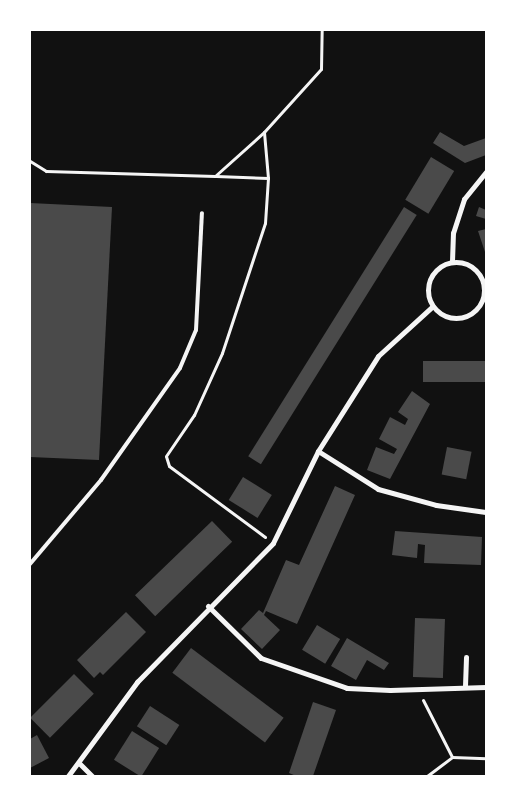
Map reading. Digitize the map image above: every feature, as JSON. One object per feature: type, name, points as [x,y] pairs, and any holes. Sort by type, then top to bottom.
[{"type":"street","points":[[452,261],[453,233],[464,199],[486,172]]},
{"type":"street","points":[[452,261],[462,262],[479,272],[484,282],[484,302],[471,314],[455,319],[446,317],[432,306],[427,288],[435,270],[452,261]]},
{"type":"street","points":[[68,776],[80,764],[137,682],[208,606],[239,580],[273,543],[318,451],[378,356],[432,306]]},
{"type":"street","points":[[318,451],[378,489],[436,505],[486,512]]},
{"type":"street","points":[[208,606],[261,658],[302,674],[347,688],[418,690],[465,686],[486,687]]},
{"type":"street","points":[[465,686],[466,657]]},
{"type":"street","points":[[80,764],[92,776]]},
{"type":"lane","points":[[30,564],[101,480],[180,368],[196,330],[202,213]]},
{"type":"path","points":[[215,176],[264,132],[321,69],[322,30]]},
{"type":"path","points":[[264,132],[268,178],[266,223],[222,353],[194,415],[166,456],[169,466],[273,543]]},
{"type":"path","points":[[30,161],[46,171],[268,178]]},
{"type":"path","points":[[418,690],[452,757]]},
{"type":"path","points":[[427,776],[452,757],[486,758]]},
{"type":"building","points":[[440,132],[464,146],[486,138],[486,155],[465,163],[433,143]]},
{"type":"building","points":[[431,157],[454,171],[428,214],[405,200]]},
{"type":"building","points":[[30,203],[112,207],[99,460],[30,457]]},
{"type":"building","points":[[404,207],[417,215],[261,464],[248,456]]},
{"type":"building","points":[[479,207],[486,210],[486,219],[476,216]]},
{"type":"building","points":[[486,229],[486,255],[478,231]]},
{"type":"building","points":[[423,361],[486,361],[486,382],[423,382]]},
{"type":"building","points":[[412,391],[430,404],[390,479],[367,470],[376,447],[394,454],[397,449],[379,439],[390,417],[405,425],[408,419],[398,412]]},
{"type":"building","points":[[447,447],[472,452],[466,479],[442,474]]},
{"type":"building","points":[[243,477],[272,495],[258,518],[229,500]]},
{"type":"building","points":[[335,486],[355,495],[297,624],[266,611],[264,615],[280,630],[262,649],[241,629],[259,610],[263,613],[286,560],[299,565]]},
{"type":"building","points":[[212,521],[232,542],[155,616],[135,595]]},
{"type":"building","points":[[395,531],[482,537],[481,565],[424,563],[425,545],[418,544],[417,558],[392,555]]},
{"type":"building","points":[[126,612],[146,632],[103,675],[100,672],[94,678],[77,660]]},
{"type":"building","points":[[415,618],[445,619],[443,678],[413,677]]},
{"type":"building","points":[[317,625],[340,639],[325,664],[302,650]]},
{"type":"building","points":[[347,638],[389,663],[384,670],[367,660],[356,680],[331,666]]},
{"type":"building","points":[[191,648],[284,718],[265,743],[172,673]]},
{"type":"building","points":[[74,674],[94,694],[50,738],[30,718]]},
{"type":"building","points":[[313,702],[336,710],[313,776],[296,776],[289,773]]},
{"type":"building","points":[[150,706],[179,725],[166,745],[137,726]]},
{"type":"building","points":[[132,731],[159,748],[142,776],[114,760]]},
{"type":"building","points":[[37,735],[49,758],[30,768],[30,739]]}]
